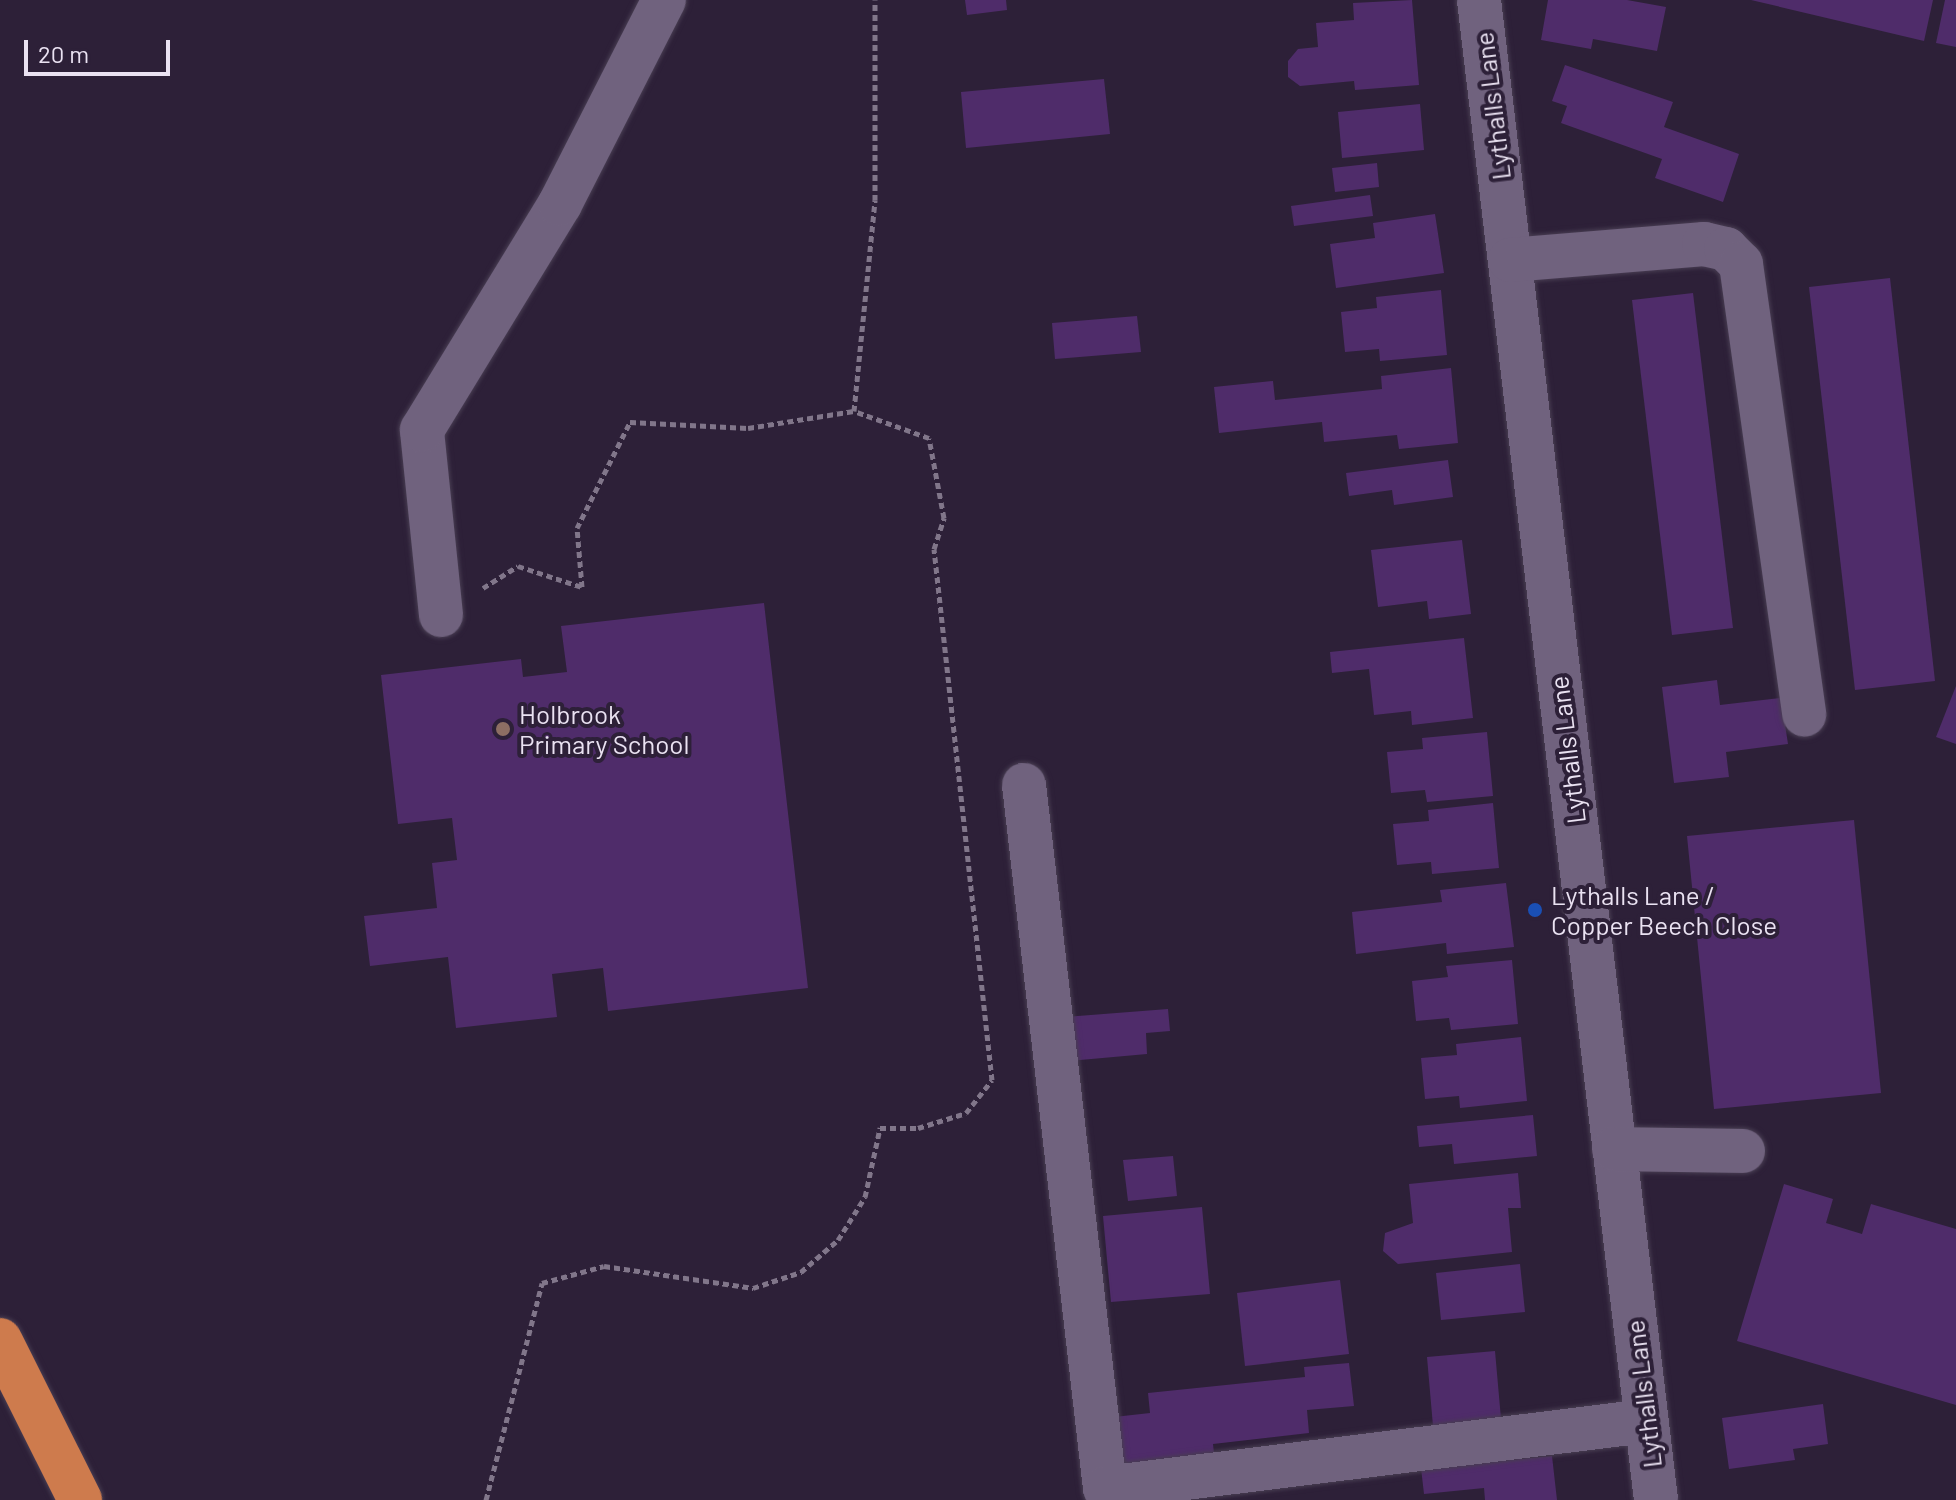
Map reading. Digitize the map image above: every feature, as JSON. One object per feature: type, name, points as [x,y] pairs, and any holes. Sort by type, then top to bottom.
[{"type":"highway","points":[[0,1340],[80,1500]]},
{"type":"street","points":[[441,615],[422,430],[560,204],[664,0]]},
{"type":"street","name":"Lythalls Lane","points":[[1479,0],[1656,1500]]},
{"type":"street","points":[[1510,260],[1704,244],[1726,249],[1741,264],[1804,715]]},
{"type":"street","points":[[1024,785],[1105,1488],[1646,1421]]},
{"type":"street","points":[[1614,1149],[1743,1151]]},
{"type":"path","points":[[854,411],[875,200],[875,0]]},
{"type":"path","points":[[441,615],[518,566],[582,587],[577,528],[630,422],[748,428],[854,411],[929,438],[944,518],[934,549],[992,1080],[966,1113],[918,1128],[880,1128],[865,1197],[838,1240],[801,1272],[753,1288],[604,1266],[542,1283],[486,1500]]},
{"type":"building","points":[[965,0],[1006,0],[1007,10],[967,15]]},
{"type":"building","points":[[1412,0],[1419,85],[1355,90],[1354,81],[1300,86],[1288,77],[1288,61],[1298,49],[1318,47],[1316,23],[1354,20],[1353,3]]},
{"type":"building","points":[[1548,0],[1627,0],[1666,7],[1657,51],[1593,39],[1591,49],[1541,40]]},
{"type":"building","points":[[1751,0],[1933,0],[1924,41]]},
{"type":"building","points":[[1945,0],[1956,0],[1956,47],[1936,43]]},
{"type":"building","points":[[1565,65],[1673,102],[1664,127],[1739,154],[1723,202],[1655,178],[1662,159],[1561,123],[1567,106],[1552,101]]},
{"type":"building","points":[[1104,79],[1110,134],[966,148],[961,92]]},
{"type":"building","points":[[1420,104],[1424,150],[1342,158],[1338,112]]},
{"type":"building","points":[[1377,163],[1379,187],[1335,192],[1332,168]]},
{"type":"building","points":[[1370,195],[1373,216],[1294,226],[1291,206]]},
{"type":"building","points":[[1435,214],[1444,273],[1336,288],[1330,244],[1375,238],[1373,223]]},
{"type":"building","points":[[1890,278],[1935,681],[1855,690],[1809,287]]},
{"type":"building","points":[[1441,290],[1447,355],[1380,361],[1379,349],[1345,352],[1341,312],[1377,308],[1376,297]]},
{"type":"building","points":[[1693,293],[1733,628],[1672,635],[1632,300]]},
{"type":"building","points":[[1137,316],[1141,352],[1055,359],[1052,323]]},
{"type":"building","points":[[1451,368],[1458,443],[1399,449],[1397,435],[1324,442],[1322,422],[1219,433],[1214,387],[1273,381],[1275,400],[1382,389],[1381,376]]},
{"type":"building","points":[[1448,460],[1453,497],[1394,505],[1392,490],[1349,496],[1346,473]]},
{"type":"building","points":[[1462,540],[1471,614],[1429,619],[1427,601],[1378,607],[1371,550]]},
{"type":"building","points":[[764,603],[808,988],[608,1011],[603,968],[552,974],[557,1017],[456,1028],[448,957],[370,966],[364,916],[437,908],[432,863],[457,860],[452,818],[398,824],[381,675],[521,659],[523,677],[567,672],[561,626]]},
{"type":"building","points":[[1464,638],[1473,718],[1412,725],[1411,711],[1374,715],[1369,669],[1332,673],[1330,652]]},
{"type":"building","points":[[1717,680],[1720,705],[1781,698],[1788,744],[1726,752],[1729,777],[1674,783],[1662,687]]},
{"type":"building","points":[[1956,686],[1956,744],[1936,737]]},
{"type":"building","points":[[1487,732],[1493,796],[1427,802],[1425,790],[1391,793],[1387,752],[1423,749],[1422,738]]},
{"type":"building","points":[[1493,803],[1499,868],[1432,874],[1431,862],[1397,865],[1393,824],[1429,821],[1428,810]]},
{"type":"building","points":[[1854,820],[1881,1093],[1714,1109],[1687,836]]},
{"type":"building","points":[[1506,883],[1514,947],[1447,954],[1446,943],[1356,954],[1352,912],[1442,902],[1440,890]]},
{"type":"building","points":[[1512,960],[1518,1024],[1451,1030],[1449,1018],[1416,1021],[1412,981],[1448,977],[1446,966]]},
{"type":"building","points":[[1168,1009],[1170,1031],[1146,1033],[1147,1054],[1069,1061],[1065,1017]]},
{"type":"building","points":[[1521,1037],[1527,1101],[1460,1108],[1459,1096],[1425,1099],[1421,1058],[1457,1055],[1456,1044]]},
{"type":"building","points":[[1533,1115],[1537,1156],[1454,1164],[1452,1144],[1419,1147],[1417,1126]]},
{"type":"building","points":[[1173,1156],[1177,1196],[1128,1201],[1123,1160]]},
{"type":"building","points":[[1518,1173],[1521,1208],[1508,1208],[1512,1252],[1398,1264],[1383,1251],[1385,1233],[1413,1223],[1409,1184]]},
{"type":"building","points":[[1784,1184],[1833,1199],[1826,1223],[1862,1234],[1871,1204],[1956,1229],[1956,1405],[1737,1341]]},
{"type":"building","points":[[1202,1207],[1210,1294],[1111,1302],[1103,1216]]},
{"type":"building","points":[[1520,1264],[1525,1312],[1441,1320],[1436,1273]]},
{"type":"building","points":[[1340,1280],[1349,1354],[1245,1366],[1237,1293]]},
{"type":"building","points":[[1495,1351],[1501,1419],[1433,1426],[1427,1357]]},
{"type":"building","points":[[1349,1363],[1354,1406],[1307,1410],[1309,1433],[1213,1444],[1215,1462],[1120,1472],[1114,1417],[1150,1413],[1148,1393],[1305,1377],[1304,1367]]},
{"type":"building","points":[[1823,1404],[1828,1444],[1793,1449],[1795,1460],[1729,1469],[1722,1418]]},
{"type":"building","points":[[1552,1456],[1557,1500],[1485,1500],[1484,1488],[1424,1494],[1421,1468]]},
{"type":"place","name":"Holbrook Primary School","points":[[503,729]]},
{"type":"place","name":"Lythalls Lane / Copper Beech Close","points":[[1535,910]]}]
